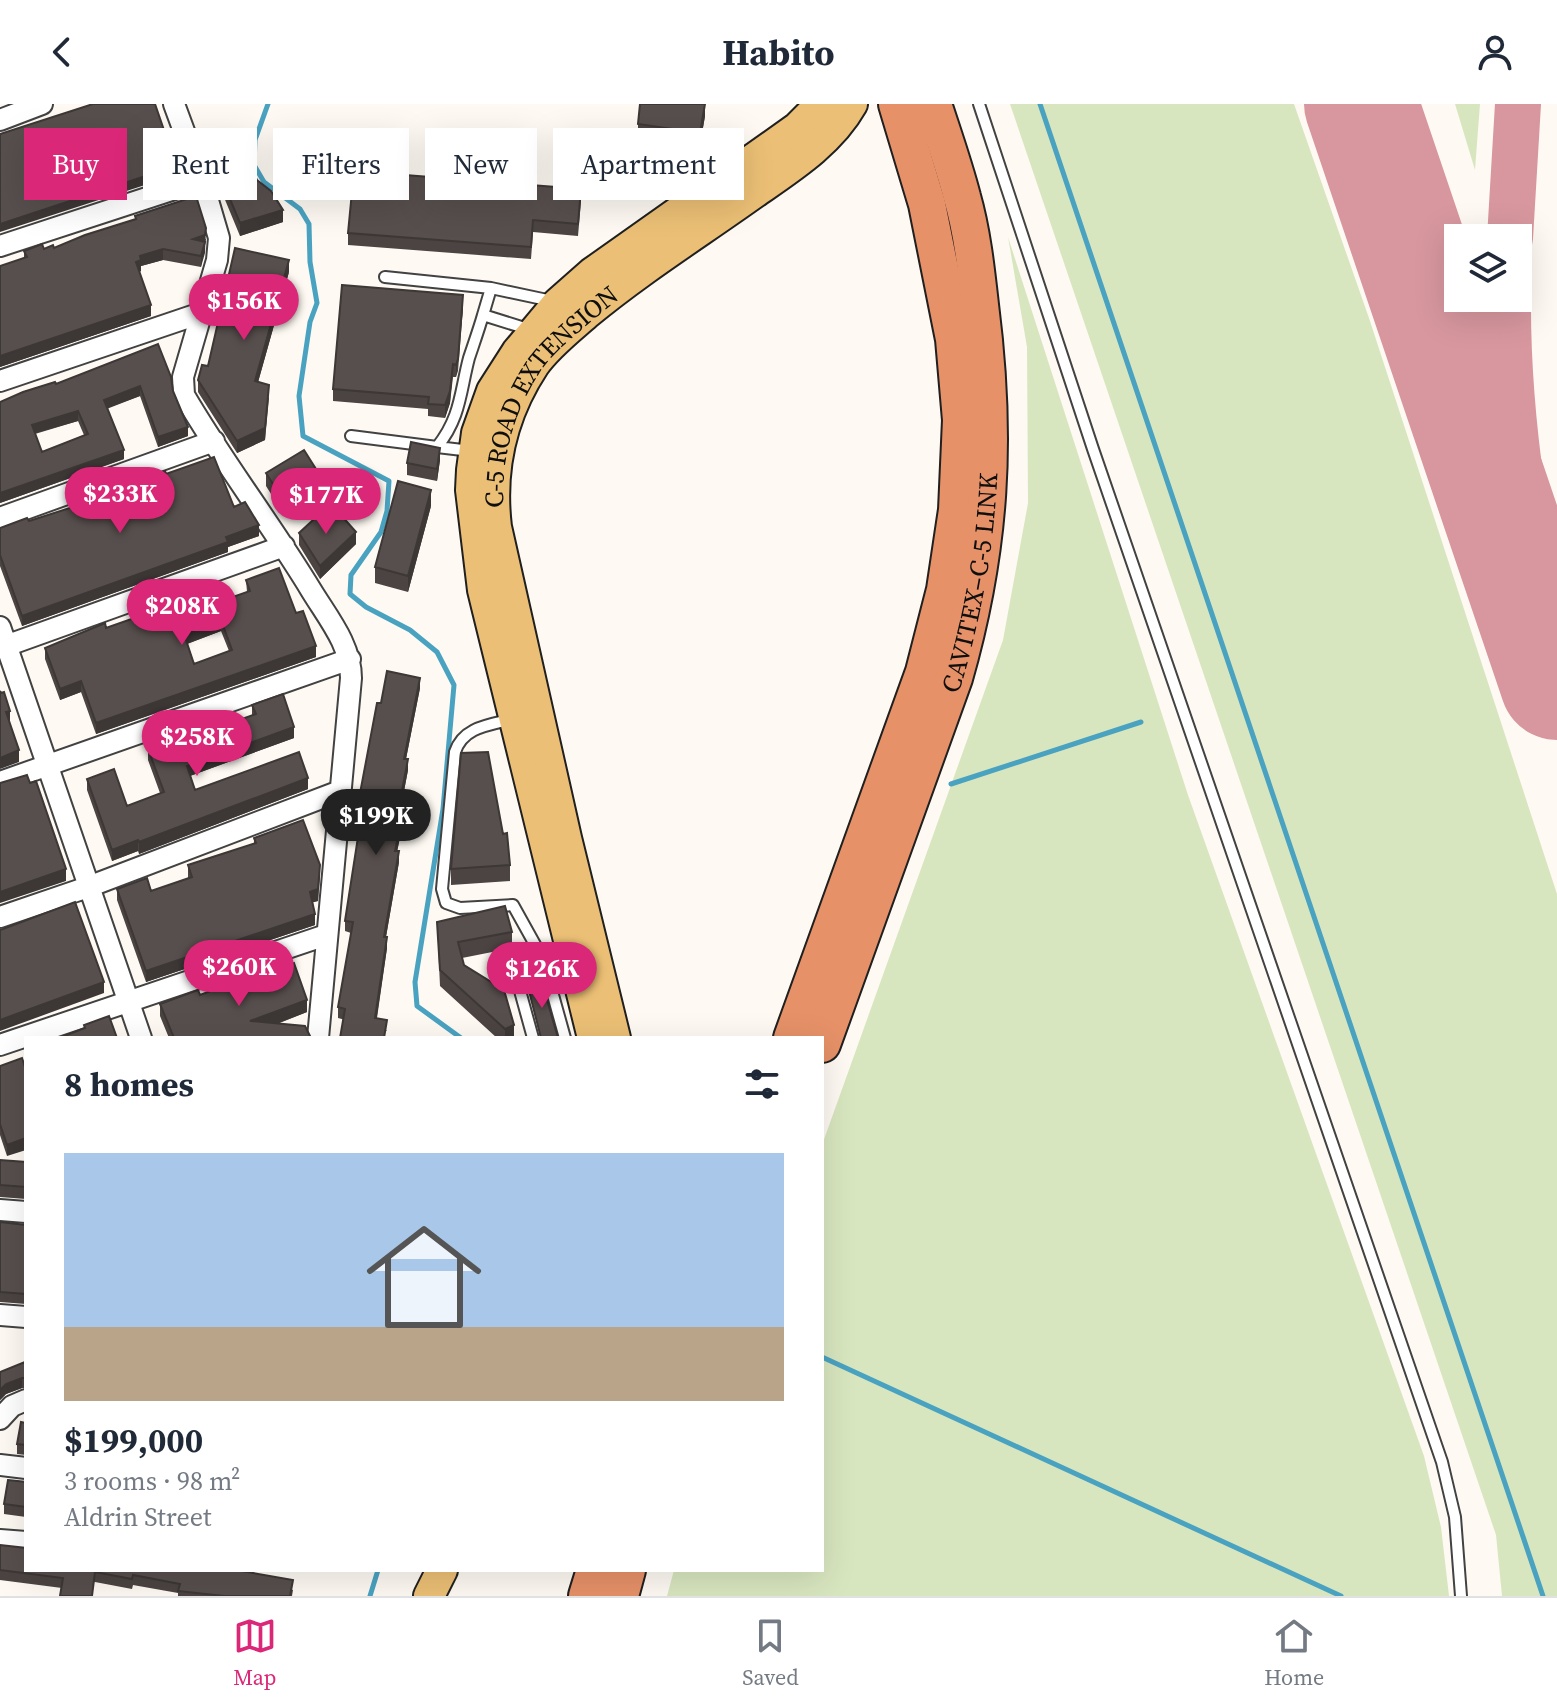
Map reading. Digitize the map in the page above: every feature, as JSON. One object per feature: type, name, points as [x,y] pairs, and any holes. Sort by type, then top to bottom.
[{"type":"highway","name":"CAVITEX–C-5 LINK","points":[[793,1036],[924,672],[945,590],[957,510],[961,420],[954,339],[927,204],[897,104]]},
{"type":"highway","name":"CAVITEX–C-5 LINK","points":[[824,1038],[954,678],[970,617],[987,519],[991,464],[990,411],[979,297],[963,197],[933,104]]},
{"type":"highway","points":[[587,1596],[594,1572]]},
{"type":"highway","points":[[620,1596],[626,1572]]},
{"type":"main road","name":"C-5 ROAD EXTENSION","points":[[592,1036],[556,955],[516,719],[483,590],[471,490],[477,433],[492,391],[534,331],[558,303],[592,273],[797,128],[821,104]]},
{"type":"main road","name":"C-5 ROAD EXTENSION","points":[[615,1036],[496,527],[492,495],[500,436],[512,403],[536,363],[570,328],[611,293],[792,167],[843,121],[852,104]]},
{"type":"main road","points":[[409,1596],[421,1572]]},
{"type":"main road","points":[[429,1596],[441,1572]]},
{"type":"street","points":[[0,120],[42,104]]},
{"type":"street","points":[[174,104],[183,128]]},
{"type":"street","points":[[0,246],[143,199]]},
{"type":"street","points":[[209,200],[217,226],[219,248],[182,390],[284,546],[341,638],[350,659],[351,678],[318,1036]]},
{"type":"street","points":[[0,381],[201,313]]},
{"type":"street","points":[[0,518],[214,441]]},
{"type":"street","points":[[140,1036],[2,640],[284,546]]},
{"type":"street","points":[[0,782],[350,659]]},
{"type":"street","points":[[0,917],[88,887],[340,791]]},
{"type":"street","points":[[26,1036],[326,935]]},
{"type":"street","points":[[0,1045],[24,1037]]},
{"type":"street","points":[[0,1210],[24,1212]]},
{"type":"street","points":[[0,1315],[24,1317]]},
{"type":"street","points":[[0,1419],[12,1406],[24,1401]]},
{"type":"street","points":[[0,1465],[24,1468]]},
{"type":"street","points":[[0,1540],[24,1542]]},
{"type":"lane","points":[[979,104],[1093,449],[1442,1462],[1455,1517],[1461,1596]]},
{"type":"lane","points":[[385,277],[491,288],[558,303]]},
{"type":"lane","points":[[437,447],[456,415],[491,288]]},
{"type":"lane","points":[[483,315],[534,331]]},
{"type":"lane","points":[[351,436],[474,452]]},
{"type":"lane","points":[[516,719],[466,733],[459,740],[455,752],[442,889],[446,903],[460,908],[513,905],[556,955],[565,1036]]},
{"type":"lane","points":[[532,1036],[514,969],[517,965],[556,955]]},
{"type":"green space","points":[[1010,104],[1294,104],[1369,318],[1557,894],[1557,1596],[1502,1596],[1496,1535]]},
{"type":"green space","points":[[1455,104],[1480,104],[1475,170]]},
{"type":"green space","points":[[1008,237],[1188,795],[1424,1456],[1441,1527],[1449,1596],[667,1596],[673,1572],[824,1572],[824,1139],[1003,640],[1028,503],[1027,347]]},
{"type":"building","points":[[93,104],[155,104],[163,128],[143,128],[143,177],[127,182],[127,128],[24,128],[24,200],[73,200],[0,224],[0,134]]},
{"type":"building","points":[[640,104],[705,104],[701,128],[638,124]]},
{"type":"building","points":[[409,175],[425,177],[425,200],[537,200],[537,186],[553,187],[553,200],[580,200],[578,224],[533,220],[531,247],[348,233],[351,200],[409,200]]},
{"type":"building","points":[[257,180],[271,191],[273,200],[277,200],[283,210],[240,223],[230,200],[257,200]]},
{"type":"building","points":[[184,200],[197,200],[206,228],[205,235],[193,239],[205,242],[201,256],[163,249],[140,256],[141,260],[136,262],[151,305],[0,356],[0,266],[27,257],[24,251],[42,244],[44,249],[53,245],[54,248],[136,219],[135,216]]},
{"type":"building","points":[[235,248],[289,260],[255,381],[269,385],[265,428],[237,441],[198,380],[202,365],[208,366]]},
{"type":"building","points":[[342,285],[463,295],[458,359],[456,365],[453,364],[445,405],[428,404],[429,397],[333,389]]},
{"type":"building","points":[[158,344],[188,427],[158,437],[140,386],[104,400],[124,450],[0,493],[0,402],[23,392],[56,384]],"holes":[[[78,411],[88,434],[42,452],[32,425]]]},
{"type":"building","points":[[411,442],[440,448],[437,469],[407,463]]},
{"type":"building","points":[[304,450],[321,477],[283,500],[266,473]]},
{"type":"building","points":[[214,457],[234,507],[245,502],[259,525],[226,537],[228,542],[22,616],[0,555],[0,528],[76,506],[74,500],[107,489],[165,471],[166,474]]},
{"type":"building","points":[[398,481],[431,490],[408,576],[375,567]]},
{"type":"building","points":[[324,510],[333,520],[340,514],[356,532],[320,566],[299,533]]},
{"type":"building","points":[[279,568],[296,613],[303,611],[316,646],[96,723],[81,681],[60,689],[45,648],[105,623],[106,628],[178,602],[177,598],[210,586],[216,603],[250,591],[246,580]],"holes":[[[221,620],[232,650],[194,664],[184,634]]]},
{"type":"building","points":[[387,671],[420,678],[404,759],[408,759],[397,817],[402,818],[395,851],[399,851],[384,937],[387,937],[375,1018],[387,1020],[384,1036],[340,1036],[345,1009],[338,1007],[353,922],[345,921],[363,805],[358,804],[377,703],[381,703]]},
{"type":"building","points":[[0,691],[4,692],[10,711],[6,712],[19,750],[0,758]]},
{"type":"building","points":[[283,694],[294,727],[187,766],[195,790],[299,752],[308,778],[112,850],[87,779],[114,769],[127,806],[164,792],[148,749],[182,737],[181,732],[214,720],[217,728],[256,714],[252,705]]},
{"type":"building","points":[[488,752],[503,834],[507,833],[510,865],[451,869],[461,753]]},
{"type":"building","points":[[27,775],[30,783],[36,781],[66,869],[0,892],[0,783]]},
{"type":"building","points":[[303,820],[320,865],[318,889],[310,892],[315,914],[146,971],[117,889],[147,878],[151,891],[192,877],[188,865],[256,843],[254,838]]},
{"type":"building","points":[[75,902],[104,982],[0,1020],[0,930]]},
{"type":"building","points":[[505,906],[512,932],[458,942],[464,965],[504,990],[514,1025],[505,1029],[440,970],[437,922]]},
{"type":"building","points":[[294,963],[307,1000],[250,1021],[305,1026],[310,1036],[173,1036],[160,1004],[198,990],[200,995],[235,982],[232,974],[248,968],[251,979]]},
{"type":"building","points":[[541,979],[557,1036],[540,1036],[527,983]]},
{"type":"building","points":[[109,1016],[116,1036],[64,1036],[85,1028],[84,1025]]},
{"type":"building","points":[[22,1058],[24,1064],[24,1139],[7,1145],[0,1124],[0,1066]]},
{"type":"building","points":[[0,1160],[24,1162],[24,1187],[0,1185]]},
{"type":"building","points":[[0,1222],[24,1225],[24,1294],[0,1292]]},
{"type":"building","points":[[24,1362],[24,1378],[6,1384],[0,1390],[0,1372]]},
{"type":"building","points":[[21,1422],[24,1423],[24,1445],[17,1444]]},
{"type":"building","points":[[8,1480],[24,1482],[24,1507],[4,1504]]},
{"type":"building","points":[[0,1545],[24,1548],[24,1572],[95,1572],[92,1596],[60,1596],[63,1578],[0,1570]]},
{"type":"building","points":[[95,1572],[247,1572],[293,1580],[290,1596],[224,1596],[178,1591],[180,1584],[133,1575],[132,1579]]},
{"type":"waterway","points":[[268,104],[255,140],[254,165],[264,182],[300,209],[309,224],[310,262],[317,303],[310,322],[299,396],[303,436],[389,481],[387,511],[381,532],[351,575],[350,594],[366,607],[410,630],[437,652],[454,685],[443,809],[415,982],[417,1006],[458,1036]]},
{"type":"waterway","points":[[1040,104],[1543,1596]]},
{"type":"waterway","points":[[951,784],[1141,722]]},
{"type":"waterway","points":[[824,1358],[1341,1596]]},
{"type":"waterway","points":[[370,1596],[377,1572]]},
{"type":"taxiway","points":[[1511,224],[1518,104]]},
{"type":"taxiway","points":[[1508,312],[1511,394],[1522,490],[1557,679]]},
{"type":"runway","points":[[1361,104],[1557,683]]}]
